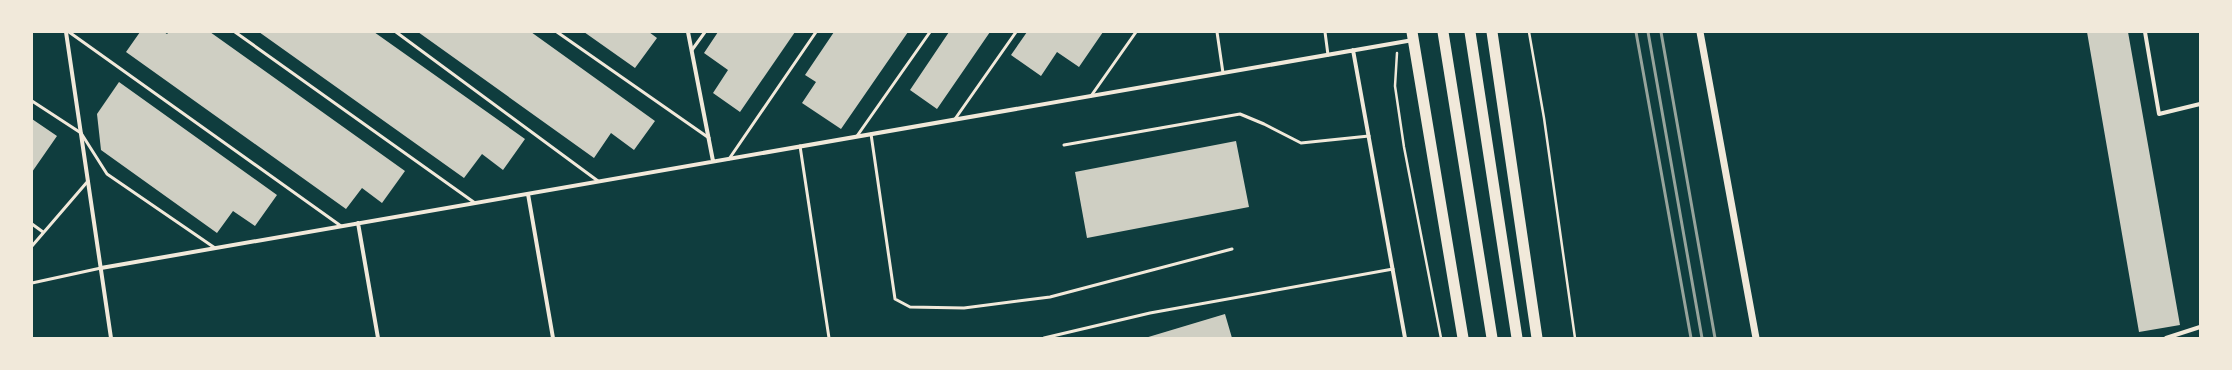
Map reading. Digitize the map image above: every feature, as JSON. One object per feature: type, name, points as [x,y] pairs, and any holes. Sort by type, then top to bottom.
[{"type":"highway","points":[[1443,32],[1492,338]]},
{"type":"highway","points":[[1470,32],[1517,338]]},
{"type":"highway","points":[[1492,32],[1536,338]]},
{"type":"highway","points":[[1413,36],[1463,338]]},
{"type":"street","points":[[67,32],[111,338]]},
{"type":"street","points":[[688,32],[713,161]]},
{"type":"street","points":[[1700,32],[1756,338]]},
{"type":"street","points":[[2145,32],[2159,114],[2200,104]]},
{"type":"street","points":[[101,268],[1328,55],[1398,42],[1413,36]]},
{"type":"street","points":[[1353,50],[1405,338]]},
{"type":"street","points":[[528,194],[553,338]]},
{"type":"street","points":[[358,223],[378,338]]},
{"type":"street","points":[[2166,338],[2200,328]]},
{"type":"lane","points":[[67,32],[341,226]]},
{"type":"lane","points":[[235,32],[475,203]]},
{"type":"lane","points":[[396,32],[598,182]]},
{"type":"lane","points":[[557,32],[709,138]]},
{"type":"lane","points":[[692,50],[705,32]]},
{"type":"lane","points":[[729,159],[816,32]]},
{"type":"lane","points":[[857,136],[930,32]]},
{"type":"lane","points":[[955,119],[1016,32]]},
{"type":"lane","points":[[1090,96],[1136,32]]},
{"type":"lane","points":[[1217,32],[1223,73]]},
{"type":"lane","points":[[1325,32],[1328,55]]},
{"type":"lane","points":[[32,101],[81,133],[107,174],[215,248]]},
{"type":"lane","points":[[1064,145],[1240,114],[1264,124],[1301,143],[1369,136]]},
{"type":"lane","points":[[871,134],[895,300],[910,307],[964,308],[1050,297],[1232,249]]},
{"type":"lane","points":[[800,146],[829,338]]},
{"type":"lane","points":[[32,246],[88,181]]},
{"type":"lane","points":[[32,224],[43,232]]},
{"type":"lane","points":[[32,283],[101,268]]},
{"type":"lane","points":[[1044,338],[1150,313],[1393,269]]},
{"type":"path","points":[[1529,32],[1544,118],[1575,338]]},
{"type":"path","points":[[1398,42],[1395,86],[1404,147],[1441,338]]},
{"type":"building","points":[[140,32],[164,32],[167,34],[169,32],[210,32],[405,171],[382,203],[362,188],[346,209],[126,52]]},
{"type":"building","points":[[259,32],[374,32],[525,139],[503,170],[482,154],[464,178]]},
{"type":"building","points":[[418,32],[531,32],[655,121],[634,150],[611,133],[594,158]]},
{"type":"building","points":[[584,32],[649,32],[657,38],[635,68]]},
{"type":"building","points":[[718,32],[795,32],[740,112],[713,93],[728,70],[704,53]]},
{"type":"building","points":[[834,32],[908,32],[841,129],[802,103],[816,82],[805,75]]},
{"type":"building","points":[[949,32],[990,32],[937,109],[910,90]]},
{"type":"building","points":[[1027,32],[1103,32],[1079,67],[1057,52],[1041,76],[1011,55]]},
{"type":"building","points":[[2087,32],[2128,32],[2180,325],[2139,332]]},
{"type":"building","points":[[119,82],[277,195],[255,226],[233,211],[217,233],[101,150],[97,114]]},
{"type":"building","points":[[32,119],[57,136],[32,172]]},
{"type":"building","points":[[1236,141],[1249,207],[1087,238],[1075,172]]},
{"type":"building","points":[[1225,314],[1232,338],[1145,338]]},
{"type":"railway","points":[[1636,32],[1691,338]]},
{"type":"railway","points":[[1648,32],[1702,338]]},
{"type":"railway","points":[[1661,32],[1715,338]]}]
